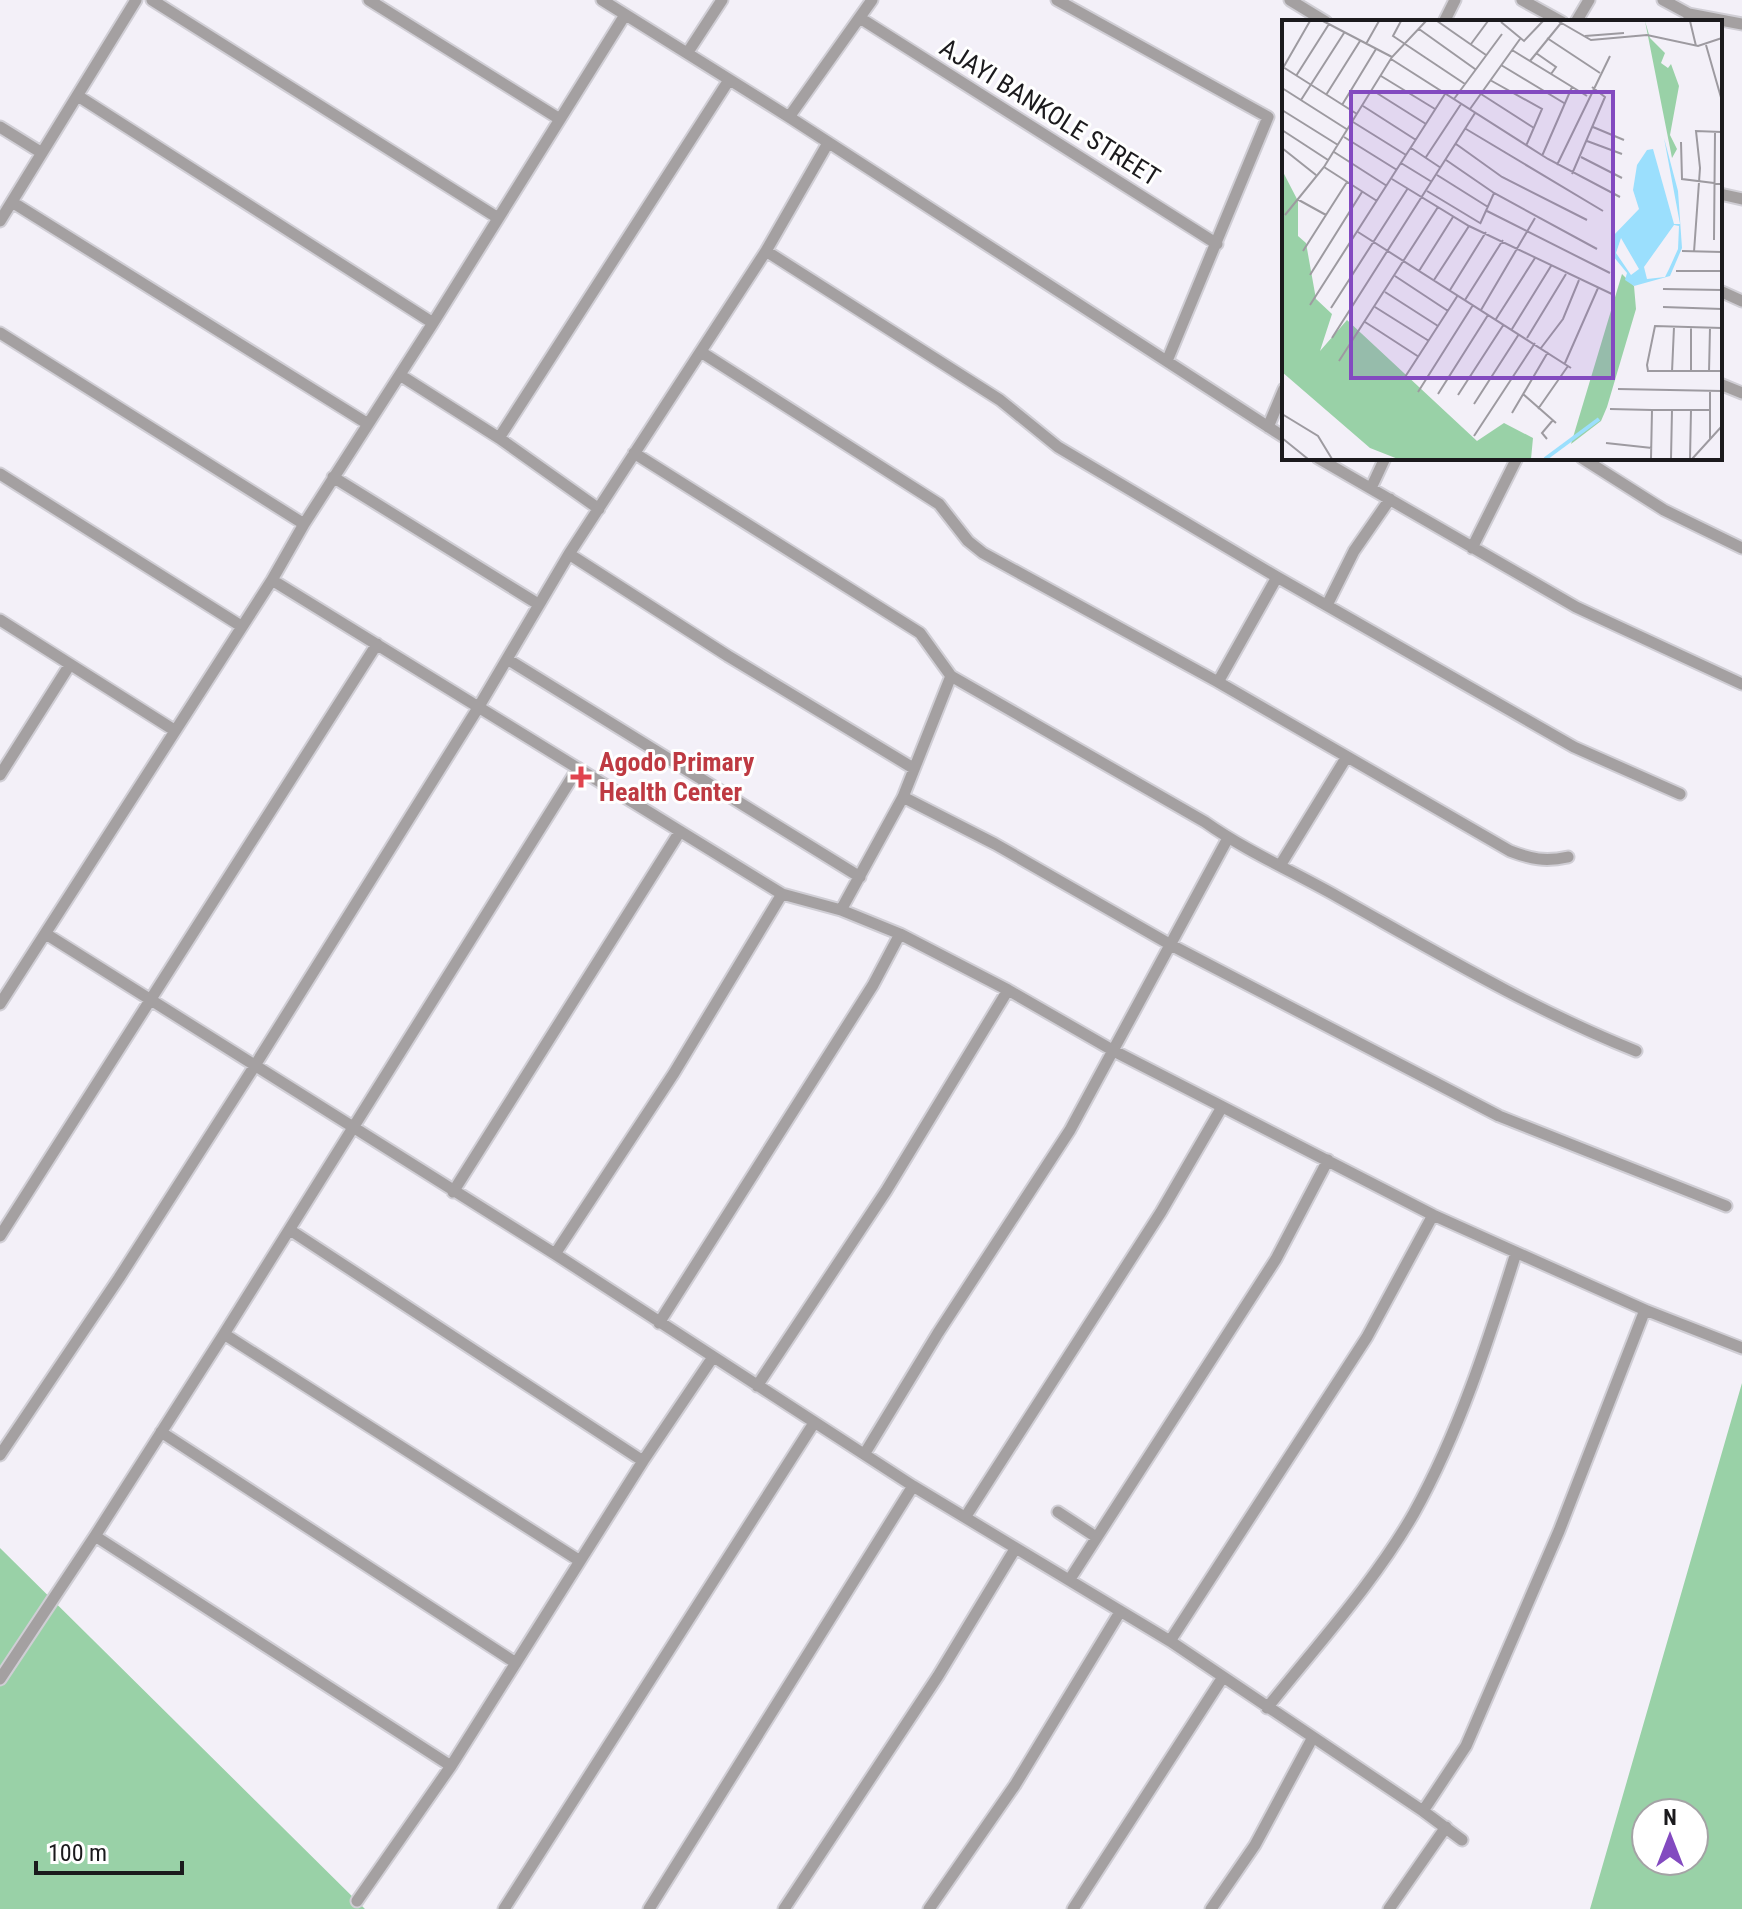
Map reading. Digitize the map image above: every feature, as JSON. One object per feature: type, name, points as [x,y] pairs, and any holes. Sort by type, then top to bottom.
[{"type":"street","points":[[0,221],[136,0]]},
{"type":"street","points":[[152,0],[498,218]]},
{"type":"street","points":[[369,0],[558,118]]},
{"type":"street","points":[[602,0],[688,52],[1282,436]]},
{"type":"street","points":[[688,52],[722,0]]},
{"type":"street","points":[[789,117],[872,0]]},
{"type":"street","points":[[1057,0],[1268,117],[1167,361]]},
{"type":"street","points":[[1290,0],[1323,20]]},
{"type":"street","points":[[1445,20],[1455,0]]},
{"type":"street","points":[[1522,0],[1558,20]]},
{"type":"street","points":[[1577,20],[1589,0]]},
{"type":"street","points":[[1663,0],[1689,18]]},
{"type":"street","points":[[0,1004],[272,580],[333,477],[625,15]]},
{"type":"street","name":"AJAYI BANKOLE STREET","points":[[860,18],[1217,244]]},
{"type":"street","points":[[1722,22],[1742,24]]},
{"type":"street","points":[[499,438],[729,80]]},
{"type":"street","points":[[78,96],[433,323]]},
{"type":"street","points":[[0,127],[42,153]]},
{"type":"street","points":[[0,1455],[119,1278],[254,1067],[478,708],[569,554],[766,251],[828,143]]},
{"type":"street","points":[[1722,194],[1742,199]]},
{"type":"street","points":[[12,202],[368,424]]},
{"type":"street","points":[[766,251],[1000,400],[1058,447],[1574,747],[1680,794]]},
{"type":"street","points":[[1722,292],[1742,301]]},
{"type":"street","points":[[0,333],[304,524]]},
{"type":"street","points":[[701,352],[939,504],[968,541],[983,553],[1218,682],[1510,851],[1547,861],[1568,857]]},
{"type":"street","points":[[400,375],[499,438],[599,509]]},
{"type":"street","points":[[1722,385],[1742,393]]},
{"type":"street","points":[[1268,427],[1282,394]]},
{"type":"street","points":[[634,453],[920,633],[951,676],[1228,838],[1281,864],[1503,991],[1583,1030],[1636,1051]]},
{"type":"street","points":[[1322,460],[1576,607],[1742,684]]},
{"type":"street","points":[[1371,488],[1384,460]]},
{"type":"street","points":[[1472,548],[1516,460]]},
{"type":"street","points":[[1585,460],[1664,510],[1742,548]]},
{"type":"street","points":[[0,474],[241,626]]},
{"type":"street","points":[[333,477],[538,604]]},
{"type":"street","points":[[1327,605],[1354,551],[1390,499]]},
{"type":"street","points":[[569,554],[728,656],[913,768]]},
{"type":"street","points":[[1218,682],[1277,577]]},
{"type":"street","points":[[272,580],[782,894],[841,910],[900,934],[1008,990],[1114,1051],[1433,1215],[1645,1310],[1742,1348]]},
{"type":"street","points":[[0,620],[174,730]]},
{"type":"street","points":[[0,1236],[377,644]]},
{"type":"street","points":[[507,659],[860,877]]},
{"type":"street","points":[[0,775],[69,666]]},
{"type":"street","points":[[841,910],[903,797],[951,676]]},
{"type":"street","points":[[1281,864],[1346,758]]},
{"type":"street","points":[[0,1679],[290,1230],[578,768]]},
{"type":"street","points":[[903,797],[995,844],[1171,945],[1499,1116],[1726,1206]]},
{"type":"street","points":[[453,1192],[679,833]]},
{"type":"street","points":[[865,1453],[946,1320],[1070,1130],[1228,838]]},
{"type":"street","points":[[555,1254],[674,1073],[782,894]]},
{"type":"street","points":[[46,934],[555,1254],[913,1486],[1170,1641],[1462,1840]]},
{"type":"street","points":[[659,1323],[873,985],[900,934]]},
{"type":"street","points":[[757,1386],[886,1191],[1008,990]]},
{"type":"street","points":[[966,1516],[1161,1212],[1222,1107]]},
{"type":"street","points":[[1070,1579],[1276,1259],[1328,1160]]},
{"type":"street","points":[[1170,1641],[1367,1337],[1433,1215]]},
{"type":"street","points":[[290,1230],[643,1461]]},
{"type":"street","points":[[1267,1708],[1390,1551],[1414,1512],[1468,1397],[1516,1253]]},
{"type":"street","points":[[1423,1811],[1466,1746],[1559,1531],[1645,1310]]},
{"type":"street","points":[[224,1334],[580,1561]]},
{"type":"street","points":[[357,1901],[451,1766],[643,1461],[713,1357]]},
{"type":"street","points":[[504,1909],[814,1423]]},
{"type":"street","points":[[161,1432],[516,1663]]},
{"type":"street","points":[[649,1909],[913,1486]]},
{"type":"street","points":[[1058,1512],[1096,1537]]},
{"type":"street","points":[[95,1536],[451,1766]]},
{"type":"street","points":[[784,1909],[938,1676],[1015,1549]]},
{"type":"street","points":[[929,1909],[1015,1785],[1120,1612]]},
{"type":"street","points":[[1073,1909],[1223,1677]]},
{"type":"street","points":[[1211,1909],[1255,1845],[1313,1737]]},
{"type":"street","points":[[1389,1909],[1446,1827]]},
{"type":"green space","points":[[1742,1383],[1742,1909],[1590,1909]]},
{"type":"green space","points":[[0,1548],[365,1909],[0,1909]]},
{"type":"place","name":"Agodo Primary Health Center","points":[[581,777]]}]
